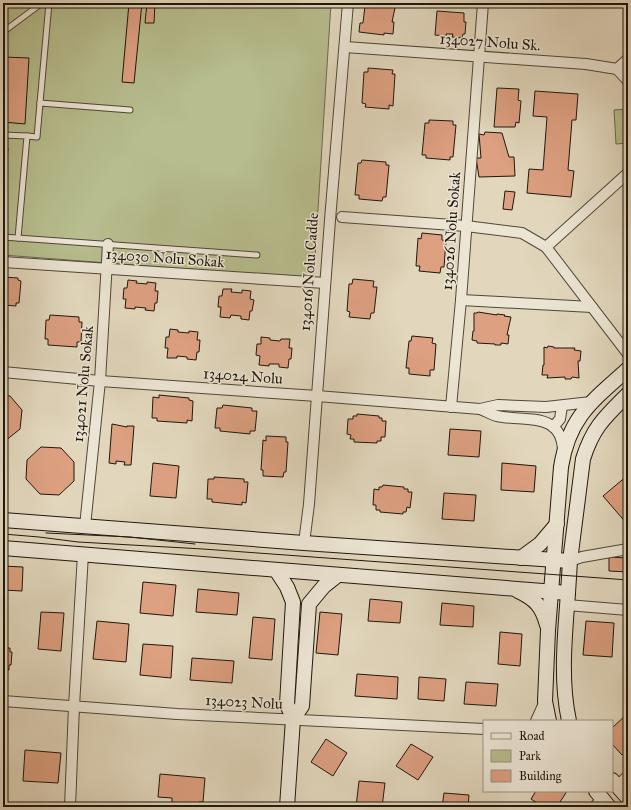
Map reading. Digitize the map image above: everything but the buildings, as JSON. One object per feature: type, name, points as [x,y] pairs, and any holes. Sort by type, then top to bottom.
[{"type":"main road","points":[[549,720],[545,701],[548,630],[563,451],[573,425],[582,412],[628,369]]},
{"type":"main road","points":[[569,720],[564,676],[564,645],[570,561],[583,459],[587,445],[601,421],[628,394]]},
{"type":"main road","points":[[3,520],[304,543],[570,561]]},
{"type":"main road","points":[[521,558],[540,544],[557,524]]},
{"type":"main road","points":[[3,548],[512,588],[552,592],[567,599]]},
{"type":"main road","points":[[276,570],[287,587],[293,602],[287,704],[293,719],[287,807]]},
{"type":"main road","points":[[293,719],[302,706],[310,604],[324,586],[338,575]]},
{"type":"main road","points":[[512,588],[530,597],[538,604],[544,612],[548,630]]},
{"type":"main road","points":[[614,783],[628,798]]},
{"type":"street","name":"134016 Nolu Cadde","points":[[304,543],[348,3]]},
{"type":"street","name":"134026 Nolu Sokak","points":[[451,407],[461,300],[483,3]]},
{"type":"street","name":"134027 Nolu Sk.","points":[[345,47],[586,64],[617,69]]},
{"type":"street","points":[[628,60],[617,69],[628,81]]},
{"type":"street","points":[[546,247],[628,173]]},
{"type":"street","points":[[342,217],[466,226],[522,232],[546,247],[628,354]]},
{"type":"street","name":"134021 Nolu Sokak","points":[[85,526],[100,381],[108,244]]},
{"type":"street","name":"134030 Nolu Sokak","points":[[3,262],[325,283]]},
{"type":"street","points":[[461,300],[592,307]]},
{"type":"street","name":"134024 Nolu","points":[[3,372],[100,381],[480,409],[498,405],[546,407],[591,402]]},
{"type":"street","points":[[562,406],[560,419],[553,427],[560,436],[563,451]]},
{"type":"street","name":"134024 Nolu","points":[[480,409],[497,416],[538,420],[553,427]]},
{"type":"street","points":[[570,561],[582,557],[628,549]]},
{"type":"street","points":[[70,807],[83,554]]},
{"type":"street","points":[[567,599],[628,610]]},
{"type":"street","name":"134023 Nolu","points":[[3,701],[177,714],[483,730]]},
{"type":"street","points":[[536,720],[545,701]]},
{"type":"street","points":[[614,783],[628,776]]},
{"type":"lane","points":[[3,32],[42,3]]},
{"type":"lane","points":[[3,135],[37,137],[49,3]]},
{"type":"lane","points":[[40,103],[130,110]]},
{"type":"lane","points":[[18,238],[27,136]]},
{"type":"lane","points":[[3,237],[257,255]]},
{"type":"path","points":[[3,10],[12,3]]},
{"type":"green space","points":[[3,3],[331,3],[314,273],[305,278],[3,255]]},
{"type":"green space","points":[[628,109],[628,143],[616,144],[614,110]]},
{"type":"tram line","points":[[46,533],[130,537],[195,544]]},
{"type":"tram line","points":[[3,534],[78,542],[203,549],[628,580]]}]
